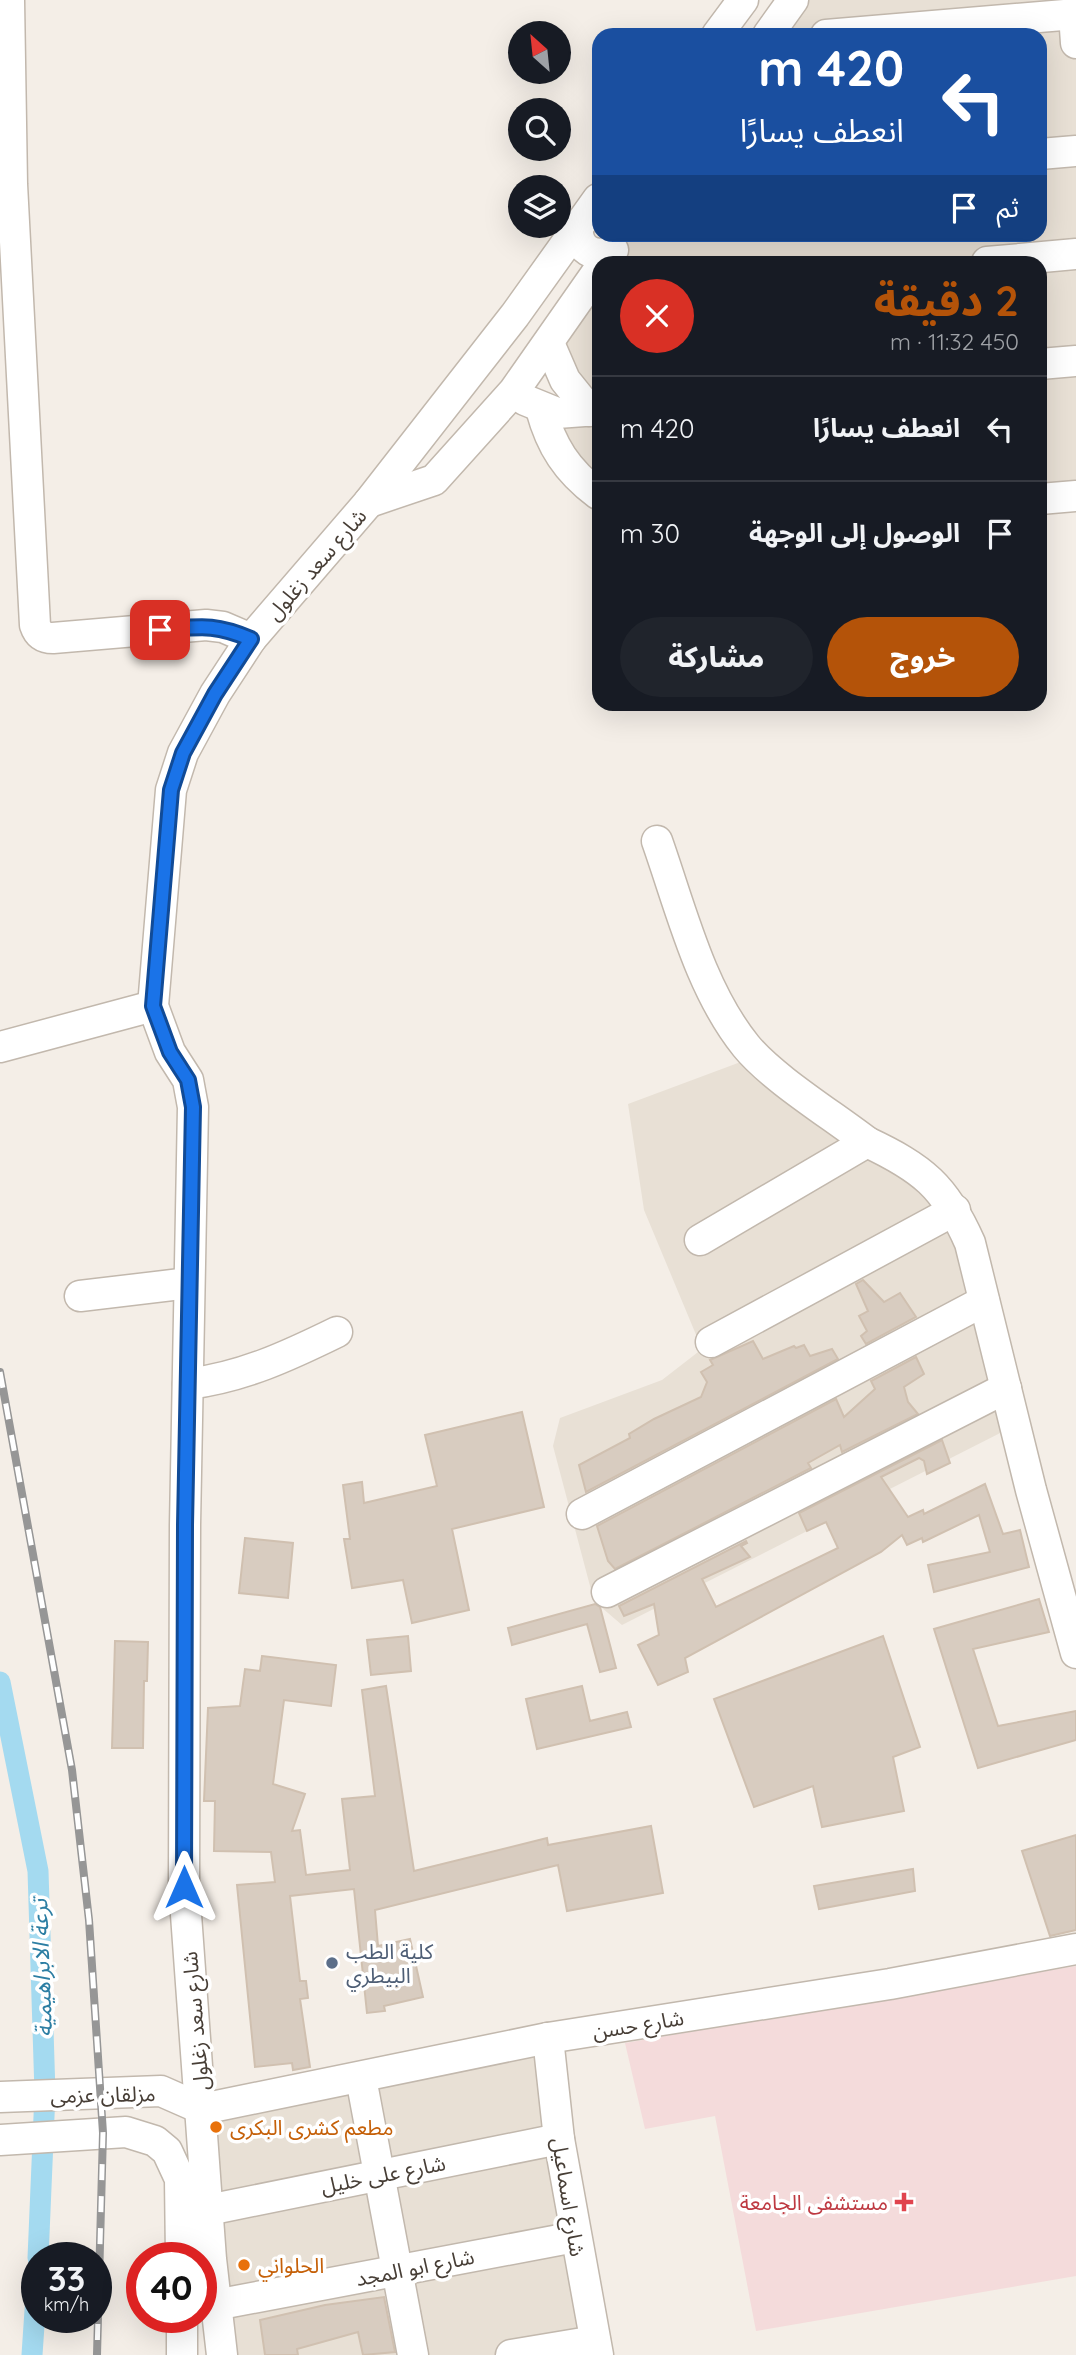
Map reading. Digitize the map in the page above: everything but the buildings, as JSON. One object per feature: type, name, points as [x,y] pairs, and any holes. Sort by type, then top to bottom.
[{"type":"street","points":[[9,0],[12,184],[35,625],[45,638],[206,625],[223,627],[251,639]]},
{"type":"street","points":[[722,28],[743,0]]},
{"type":"street","points":[[773,28],[793,0]]},
{"type":"street","points":[[984,28],[1075,24]]},
{"type":"street","points":[[1047,153],[1076,151]]},
{"type":"street","name":"شارع سعد زغلول","points":[[207,2242],[208,2210],[202,2109],[184,1887],[193,1107],[188,1080],[170,1052],[153,1006],[171,790],[183,753],[215,694],[251,639],[369,502],[592,207]]},
{"type":"street","points":[[578,227],[579,240],[587,251],[600,255],[610,254]]},
{"type":"street","points":[[1047,257],[1076,254]]},
{"type":"street","points":[[369,502],[434,480],[514,391],[549,343],[590,295],[575,272],[563,265],[549,267]]},
{"type":"street","points":[[549,343],[565,380],[592,408]]},
{"type":"street","points":[[1047,363],[1076,361]]},
{"type":"street","points":[[514,391],[541,409],[574,414],[592,410]]},
{"type":"street","points":[[541,409],[548,436],[562,460],[592,489]]},
{"type":"street","points":[[1047,498],[1076,496]]},
{"type":"street","points":[[657,841],[711,987],[730,1024],[763,1064],[867,1142],[914,1168],[937,1185],[955,1210],[970,1243],[1076,1653]]},
{"type":"street","points":[[0,1047],[153,1006]]},
{"type":"street","points":[[700,1240],[867,1142]]},
{"type":"street","points":[[711,1342],[955,1210]]},
{"type":"street","points":[[80,1296],[189,1283]]},
{"type":"street","points":[[582,1514],[984,1301]]},
{"type":"street","points":[[188,1384],[220,1380],[261,1369],[337,1332]]},
{"type":"street","points":[[607,1592],[1006,1388]]},
{"type":"street","name":"شارع حسن","points":[[202,2109],[548,2039],[890,1984],[1076,1949]]},
{"type":"street","name":"شارع اسماعيل","points":[[548,2039],[559,2139],[596,2348]]},
{"type":"street","points":[[361,2078],[377,2175],[413,2355]]},
{"type":"street","name":"مزلقان عزمى","points":[[0,2097],[160,2091],[202,2109]]},
{"type":"street","name":"مزلقان عزمى","points":[[1,2140],[88,2134],[141,2134],[167,2151],[176,2164],[180,2179],[181,2242]]},
{"type":"street","name":"شارع على خليل","points":[[208,2210],[559,2139]]},
{"type":"street","name":"شارع ابو المجد","points":[[217,2305],[575,2237]]},
{"type":"street","name":"شارع سعد زغلول","points":[[217,2319],[222,2355]]},
{"type":"street","points":[[181,2333],[182,2355]]},
{"type":"street","points":[[511,2355],[596,2348]]},
{"type":"shaded area","points":[[796,0],[1076,0],[1076,490],[1047,493],[1047,256],[610,256],[621,242],[1047,242],[1047,28],[776,28]]},
{"type":"shaded area","points":[[592,282],[592,410],[549,343]]},
{"type":"shaded area","points":[[592,413],[592,484],[550,435],[562,417]]},
{"type":"shaded area","points":[[754,1057],[955,1215],[1012,1427],[622,1625],[594,1601],[553,1446],[560,1418],[662,1380],[702,1349],[644,1210],[628,1104]]},
{"type":"shaded area","name":"مستشفى الجامعة","points":[[1076,1966],[1076,2276],[756,2331],[715,2116],[645,2129],[625,2043]]},
{"type":"shaded area","points":[[548,2040],[600,2355],[228,2355],[202,2109]]},
{"type":"waterway","name":"ترعة الابراهيمية","points":[[0,1682],[38,1871],[45,2093],[39,2242]]},
{"type":"waterway","name":"ترعة الابراهيمية","points":[[32,2355],[33,2333]]},
{"type":"railway","points":[[0,1372],[72,1770],[89,1920],[103,2133],[97,2355]]},
{"type":"place","name":"كلية الطب البيطري","points":[[332,1963]]},
{"type":"place","name":"مطعم كشرى البكرى","points":[[216,2127]]},
{"type":"place","name":"مستشفى الجامعة","points":[[904,2202]]},
{"type":"place","name":"الحلواني","points":[[244,2265]]},
{"type":"route","points":[[160,630],[206,625],[223,627],[251,639],[215,694],[183,753],[171,790],[154,974],[153,1006],[160,1030],[188,1080],[193,1107],[185,1525],[184,1887]]}]
